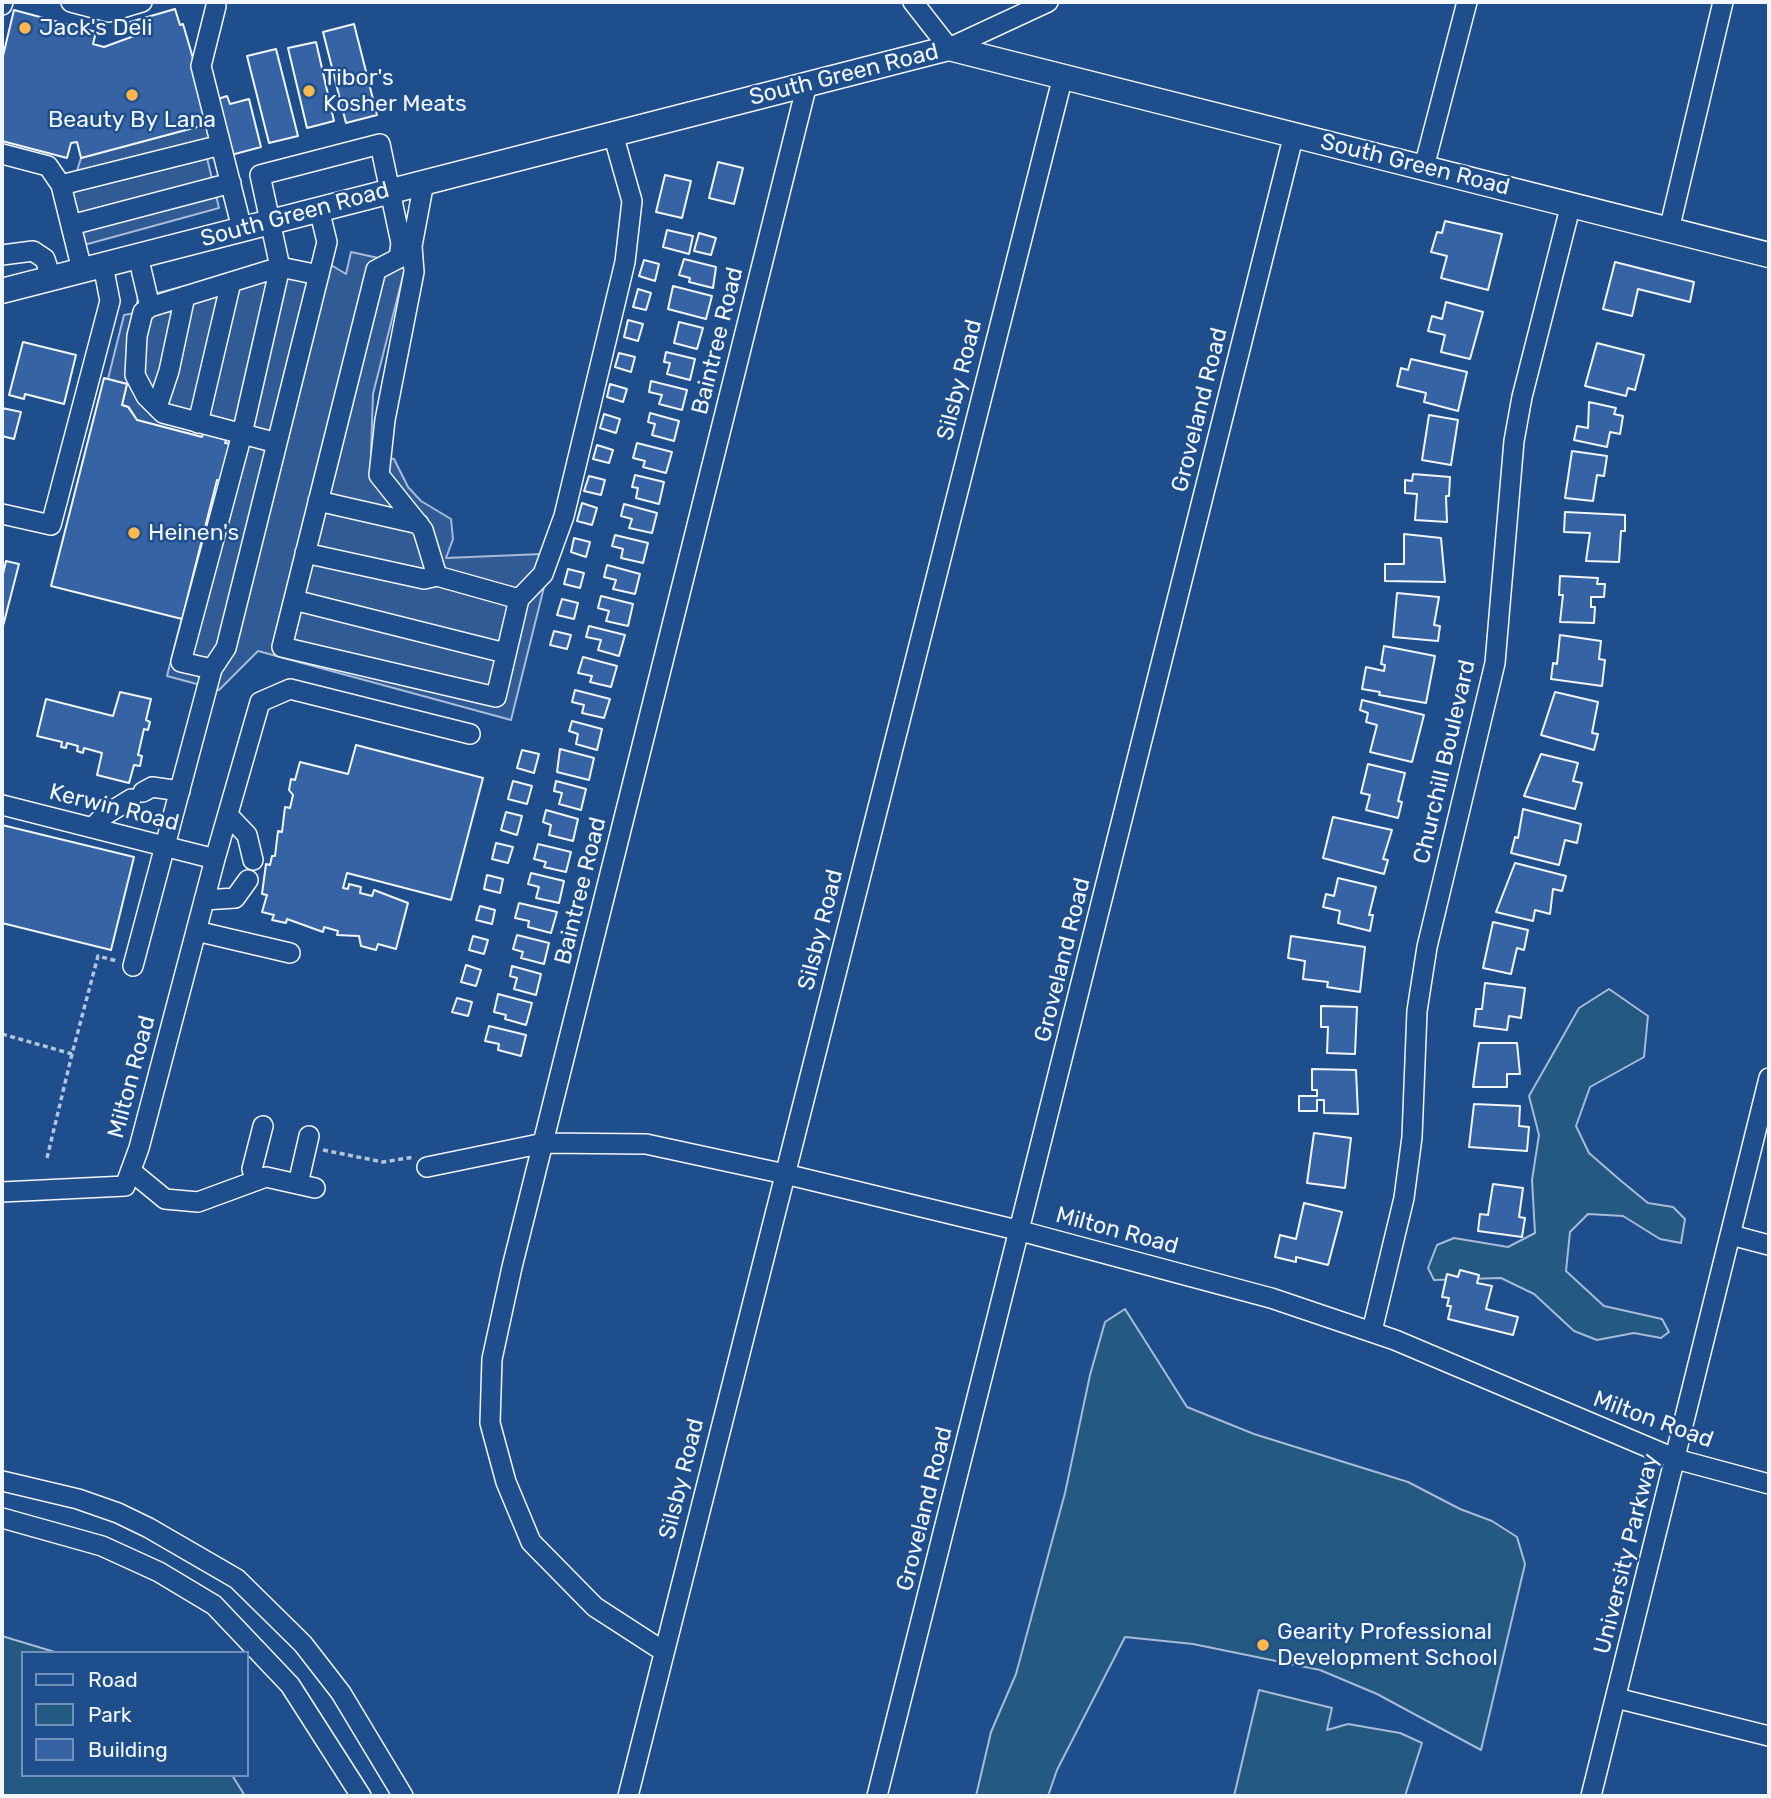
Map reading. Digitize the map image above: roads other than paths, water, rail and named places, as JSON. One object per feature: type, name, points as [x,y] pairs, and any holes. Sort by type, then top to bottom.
[{"type":"main road","name":"South Green Road","points":[[2,291],[390,189],[949,48],[1769,255]]},
{"type":"street","points":[[71,2],[109,12],[142,2]]},
{"type":"street","points":[[913,2],[949,48],[1048,2]]},
{"type":"street","points":[[1424,167],[1467,2]]},
{"type":"street","points":[[1669,230],[1723,2]]},
{"type":"street","points":[[211,3],[201,65],[242,229]]},
{"type":"street","name":"Silsby Road","points":[[628,1796],[1063,76]]},
{"type":"street","name":"Baintree Road","points":[[663,1651],[595,1607],[531,1542],[506,1482],[490,1423],[492,1359],[807,84]]},
{"type":"street","points":[[212,669],[181,662],[242,434],[280,267],[260,175],[380,144],[401,243],[398,258],[376,270],[282,647],[496,697],[519,599],[543,574],[564,516],[625,262],[632,201],[612,134]]},
{"type":"street","name":"Groveland Road","points":[[877,1796],[1021,1231],[1294,134]]},
{"type":"street","points":[[61,185],[221,145]]},
{"type":"street","points":[[2,154],[48,166],[61,185],[71,225],[110,301],[51,525],[2,514]]},
{"type":"street","points":[[424,182],[412,246],[414,272],[385,420],[379,475],[424,530],[437,576]]},
{"type":"street","points":[[71,225],[231,183]]},
{"type":"street","name":"Churchill Boulevard","points":[[1372,1331],[1405,1198],[1412,1137],[1416,1023],[1429,936],[1494,663],[1501,609],[1508,483],[1517,420],[1571,204]]},
{"type":"street","points":[[133,966],[212,669],[226,648],[319,275],[327,242],[318,209]]},
{"type":"street","points":[[2,256],[33,251],[45,259],[51,278]]},
{"type":"street","points":[[138,256],[150,307]]},
{"type":"street","points":[[277,443],[163,413],[135,374],[137,337],[143,312],[150,307],[280,267],[319,275]]},
{"type":"street","points":[[198,423],[231,282]]},
{"type":"street","points":[[157,407],[169,371],[185,296]]},
{"type":"street","points":[[318,501],[419,524]]},
{"type":"street","points":[[305,553],[424,579],[437,576],[519,599]]},
{"type":"street","points":[[294,600],[505,653]]},
{"type":"street","name":"Milton Road","points":[[2,1192],[125,1186],[260,702],[290,689],[470,734]]},
{"type":"street","points":[[93,828],[104,815],[152,787],[180,791]]},
{"type":"street","name":"Kerwin Road","points":[[2,805],[215,859]]},
{"type":"street","points":[[228,815],[247,835],[253,860]]},
{"type":"street","points":[[204,900],[235,898],[248,880]]},
{"type":"street","points":[[196,931],[290,953]]},
{"type":"street","name":"University Parkway","points":[[1591,1796],[1769,1078]]},
{"type":"street","points":[[256,1180],[252,1168],[263,1126]]},
{"type":"street","points":[[131,1171],[166,1199],[198,1202],[266,1177],[306,1186],[308,1141]]},
{"type":"street","name":"Milton Road","points":[[427,1167],[544,1143],[646,1144],[785,1174],[1021,1231],[1271,1298],[1372,1331],[1676,1459],[1769,1484]]},
{"type":"street","points":[[1731,1235],[1769,1245]]},
{"type":"street","points":[[2,1481],[78,1499],[118,1513],[160,1533],[237,1579],[303,1644],[326,1673],[403,1796]]},
{"type":"street","points":[[2,1518],[102,1546],[159,1572],[214,1605],[290,1685],[361,1796]]},
{"type":"street","points":[[1616,1698],[1769,1736]]},
{"type":"place","name":"Jack's Deli","points":[[25,28]]},
{"type":"place","name":"Tibor's Kosher Meats","points":[[309,91]]},
{"type":"place","name":"Beauty By Lana","points":[[132,95]]},
{"type":"place","name":"Heinen's","points":[[134,533]]},
{"type":"place","name":"Gearity Professional Development School","points":[[1263,1645]]}]
